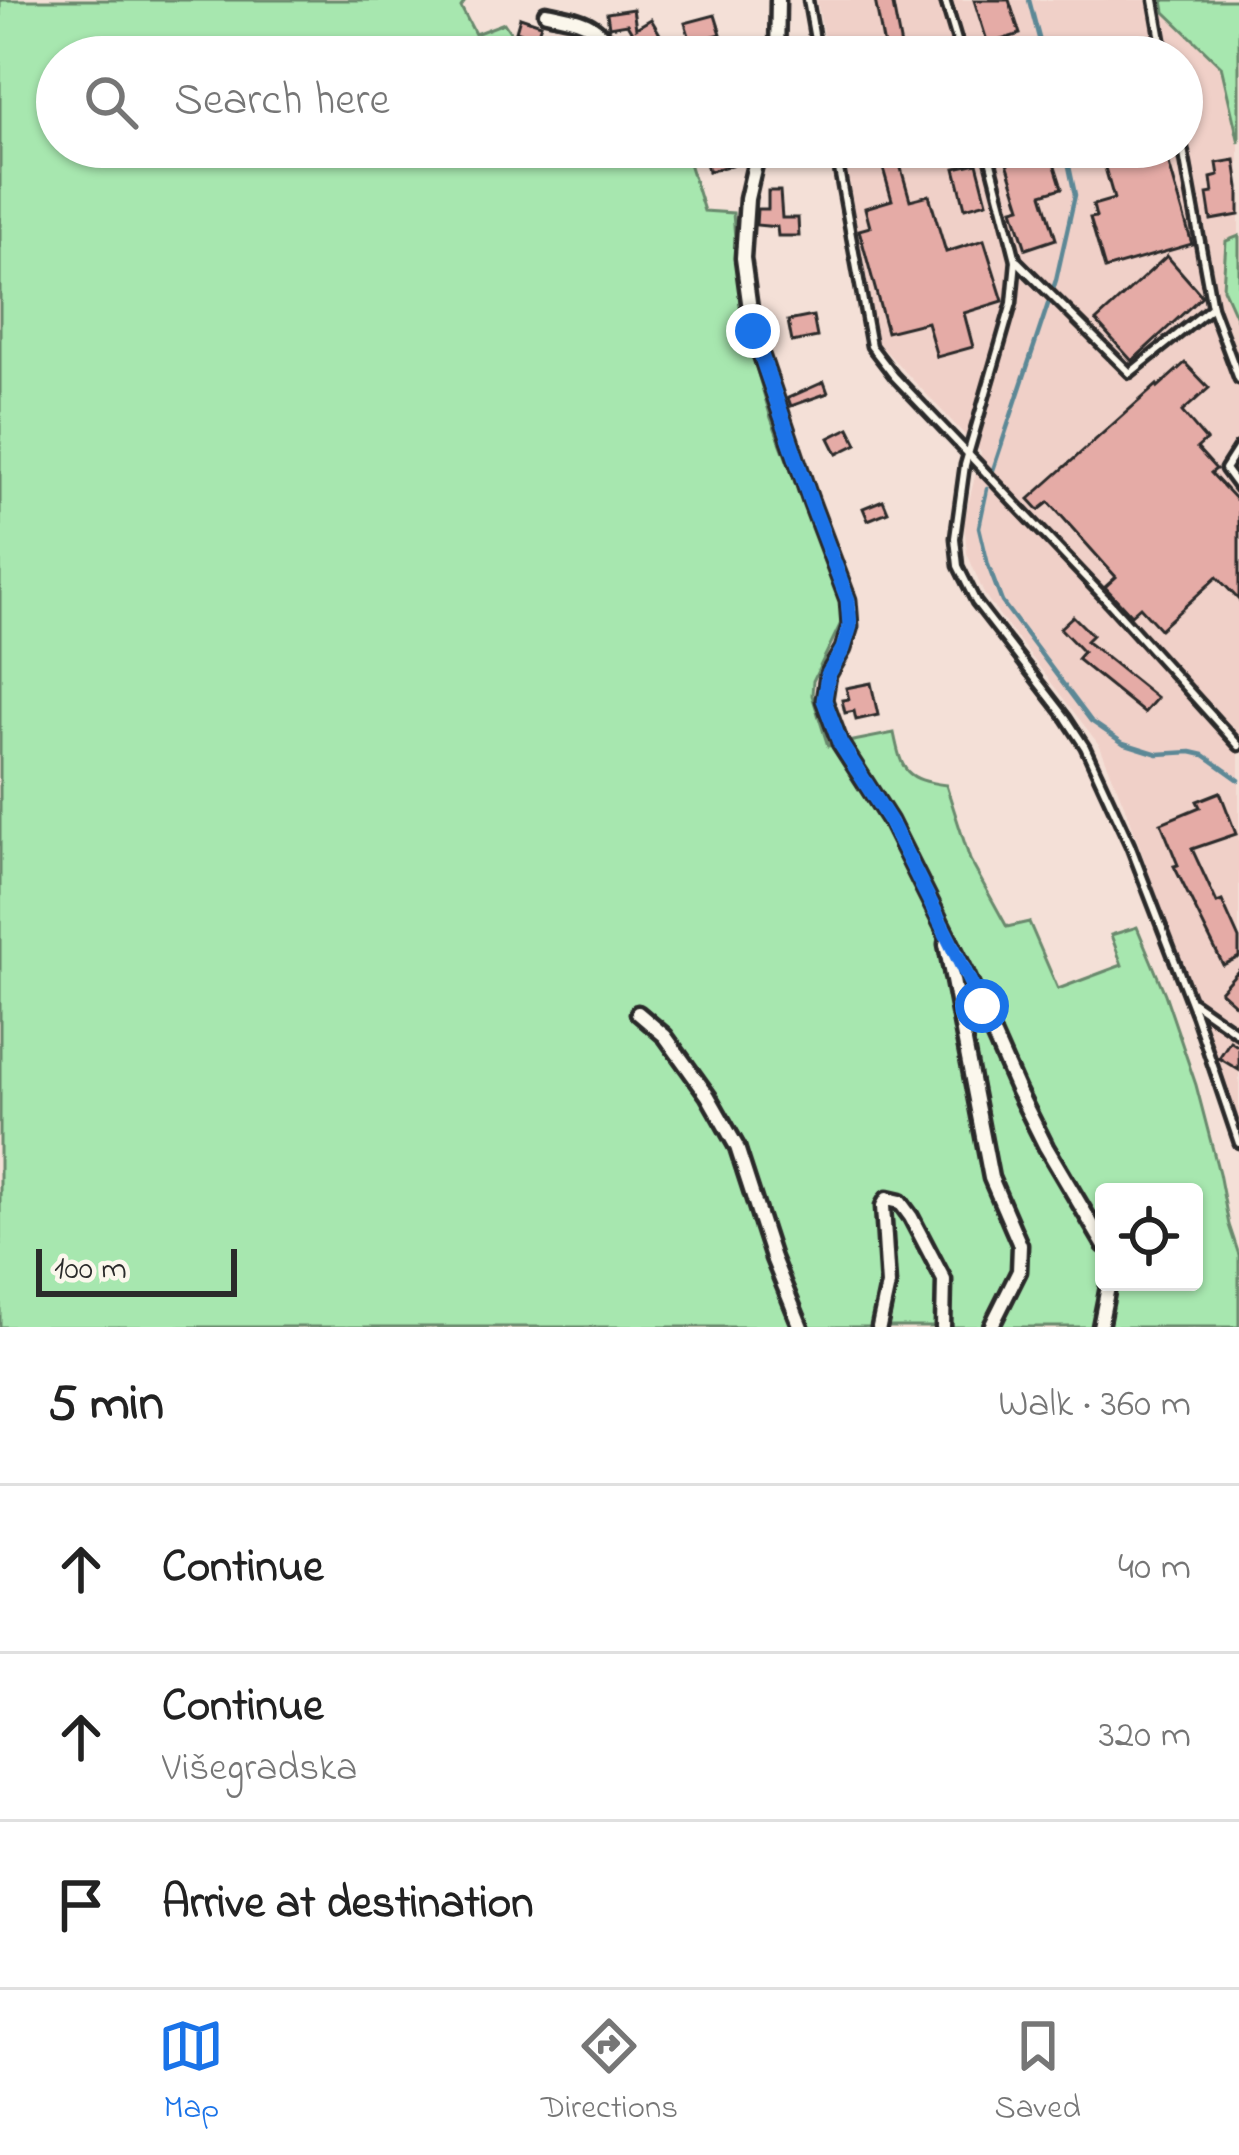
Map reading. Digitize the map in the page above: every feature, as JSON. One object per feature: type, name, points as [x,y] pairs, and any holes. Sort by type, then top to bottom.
[{"type":"street","points":[[777,36],[778,0]]},
{"type":"street","points":[[546,13],[585,21],[602,36]]},
{"type":"street","points":[[754,168],[743,258],[753,331],[848,600],[850,626],[828,675],[824,700],[840,743],[890,821],[966,973],[1046,1147],[1095,1230]]},
{"type":"street","points":[[944,931],[991,1178],[1020,1245],[1019,1271],[991,1327]]},
{"type":"street","points":[[638,1012],[665,1036],[737,1147],[772,1258],[800,1327]]},
{"type":"street","points":[[879,1327],[888,1285],[883,1206],[887,1199],[894,1199],[911,1217],[944,1280],[943,1327]]},
{"type":"street","points":[[1100,1327],[1107,1291]]},
{"type":"lane","points":[[808,0],[814,36]]},
{"type":"lane","points":[[944,0],[955,36]]},
{"type":"lane","points":[[1154,0],[1160,36]]},
{"type":"lane","points":[[839,168],[871,346],[1239,746]]},
{"type":"lane","points":[[992,168],[1016,260],[1012,303],[965,465],[955,538],[958,566],[976,602],[1085,747],[1130,845],[1239,1143]]},
{"type":"lane","points":[[1187,168],[1212,308],[1239,380]]},
{"type":"lane","points":[[1016,260],[1130,374],[1212,308]]},
{"type":"lane","points":[[1239,447],[1225,469],[1239,488]]},
{"type":"lane","points":[[1190,1000],[1239,1034]]},
{"type":"shaded area","points":[[817,0],[1163,0],[1165,13],[1189,36],[823,36]]},
{"type":"shaded area","points":[[1203,49],[1221,66],[1239,143],[1239,236],[1226,241],[1223,288],[1239,324],[1239,1119],[1100,746],[984,594],[967,553],[964,522],[981,452],[877,342],[847,168],[1203,168]]},
{"type":"green space","points":[[0,0],[466,0],[461,7],[475,34],[504,23],[513,36],[36,36],[36,168],[691,168],[704,211],[733,213],[741,316],[771,418],[840,600],[841,623],[813,681],[812,695],[828,746],[894,733],[908,771],[922,780],[946,785],[970,860],[1007,927],[1029,922],[1058,989],[1122,965],[1111,935],[1137,927],[1196,1085],[1239,1255],[1239,1327],[0,1327]]},
{"type":"green space","points":[[1163,0],[1239,0],[1239,143],[1221,66],[1203,49],[1203,36],[1190,36],[1165,12]]},
{"type":"green space","points":[[1239,236],[1239,324],[1223,288],[1226,241]]},
{"type":"building","points":[[875,0],[892,0],[899,36],[882,36]]},
{"type":"building","points":[[974,0],[1009,0],[1020,34],[985,36]]},
{"type":"building","points":[[633,9],[636,28],[651,19],[661,36],[634,36],[627,24],[609,27],[607,13]]},
{"type":"building","points":[[715,15],[721,34],[689,36],[685,23]]},
{"type":"building","points":[[520,17],[541,24],[537,36],[516,31]]},
{"type":"building","points":[[1235,160],[1239,215],[1211,220],[1207,194],[1213,193],[1211,178],[1219,176],[1217,163]]},
{"type":"building","points":[[883,168],[901,168],[910,200],[929,195],[946,252],[984,240],[1003,301],[964,313],[973,347],[937,357],[927,322],[887,332],[859,230],[870,227],[865,208],[892,200]]},
{"type":"building","points":[[955,168],[978,168],[987,202],[965,208]]},
{"type":"building","points":[[1009,168],[1056,168],[1062,188],[1042,194],[1056,239],[1026,249],[1013,209],[1021,207]]},
{"type":"building","points":[[1105,168],[1170,168],[1192,244],[1105,269],[1090,218],[1096,217],[1093,205],[1114,199]]},
{"type":"building","points":[[768,191],[780,191],[782,218],[798,218],[799,236],[778,236],[777,227],[756,225],[757,209],[768,209]]},
{"type":"building","points":[[1167,256],[1202,296],[1132,361],[1096,321]]},
{"type":"building","points":[[813,316],[817,337],[792,342],[788,321]]},
{"type":"building","points":[[1185,363],[1209,388],[1182,412],[1206,440],[1197,448],[1216,469],[1211,473],[1239,503],[1239,600],[1217,577],[1160,629],[1140,607],[1131,615],[1105,587],[1116,577],[1049,502],[1039,510],[1029,499]]},
{"type":"building","points":[[824,382],[828,393],[791,406],[788,398]]},
{"type":"building","points":[[849,428],[857,444],[837,454],[829,438]]},
{"type":"building","points":[[883,500],[888,512],[868,520],[863,508]]},
{"type":"building","points":[[1073,616],[1092,635],[1086,641],[1157,698],[1144,713],[1077,659],[1083,652],[1060,628]]},
{"type":"building","points":[[871,683],[878,715],[856,720],[854,711],[845,713],[846,688]]},
{"type":"building","points":[[1220,792],[1236,834],[1192,849],[1239,939],[1239,957],[1223,965],[1174,866],[1178,865],[1161,823],[1200,807],[1197,801]]},
{"type":"building","points":[[1239,970],[1239,1008],[1220,991]]},
{"type":"building","points":[[1230,1041],[1239,1047],[1239,1070],[1219,1058]]},
{"type":"waterway","points":[[1029,0],[1038,36]]},
{"type":"waterway","points":[[993,470],[1056,280],[1075,195],[1069,168]]},
{"type":"waterway","points":[[987,489],[979,527],[1002,602],[1091,721],[1123,743],[1158,754],[1204,755],[1239,780]]},
{"type":"route","points":[[753,331],[848,600],[850,626],[828,675],[824,700],[840,743],[890,821],[982,1006]]}]
